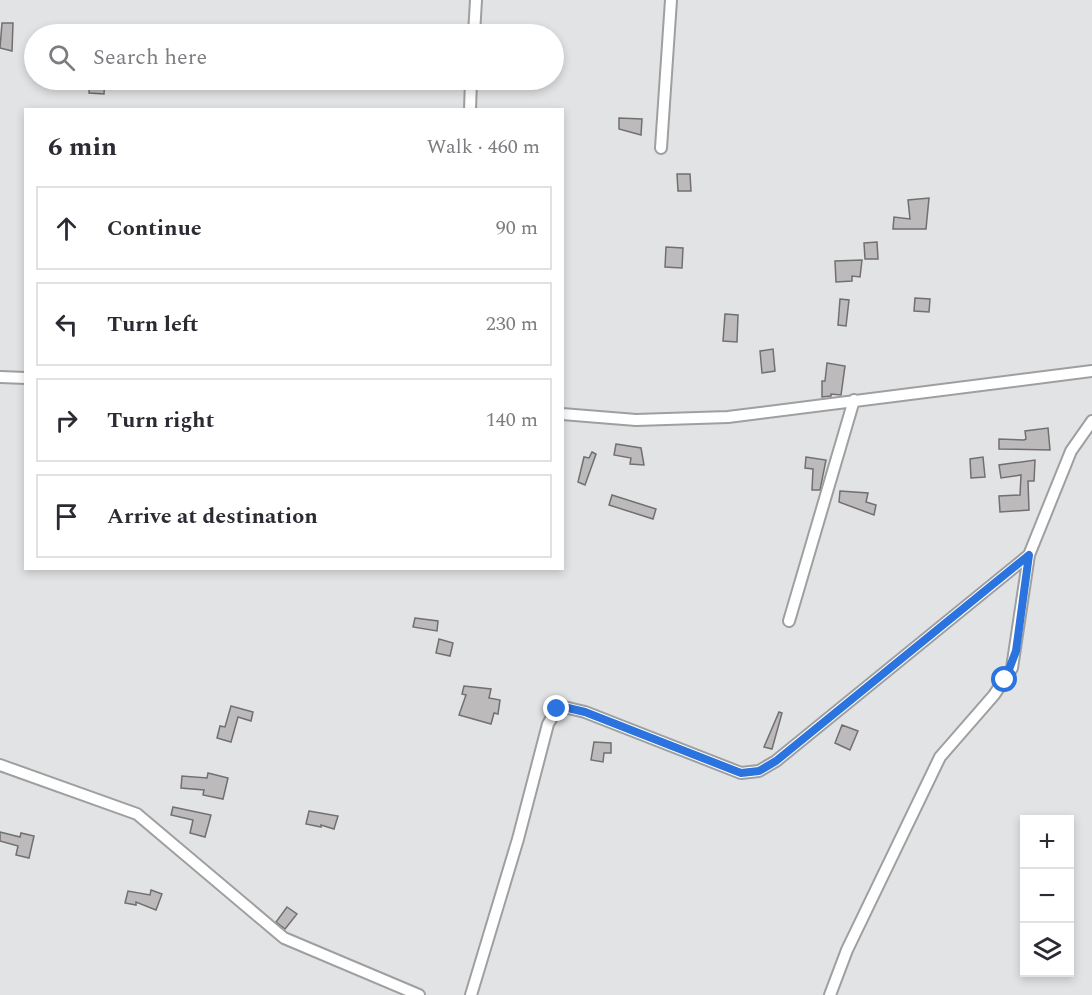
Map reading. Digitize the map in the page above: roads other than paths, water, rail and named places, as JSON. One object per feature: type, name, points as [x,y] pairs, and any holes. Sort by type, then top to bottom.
[{"type":"street","points":[[475,24],[476,0]]},
{"type":"street","points":[[661,148],[670,0]]},
{"type":"street","points":[[470,108],[471,90]]},
{"type":"street","points":[[564,414],[636,420],[728,417],[794,411],[854,400],[1092,371]]},
{"type":"street","points":[[0,377],[24,378]]},
{"type":"street","points":[[789,621],[854,400]]},
{"type":"street","points":[[830,995],[847,950],[940,757],[994,695],[1012,668],[1029,555],[1071,451],[1092,421]]},
{"type":"street","points":[[471,995],[518,839],[548,724],[557,709],[564,707],[585,712],[741,773],[759,771],[814,732],[1029,555]]},
{"type":"street","points":[[0,765],[138,814],[284,938],[418,995]]}]
